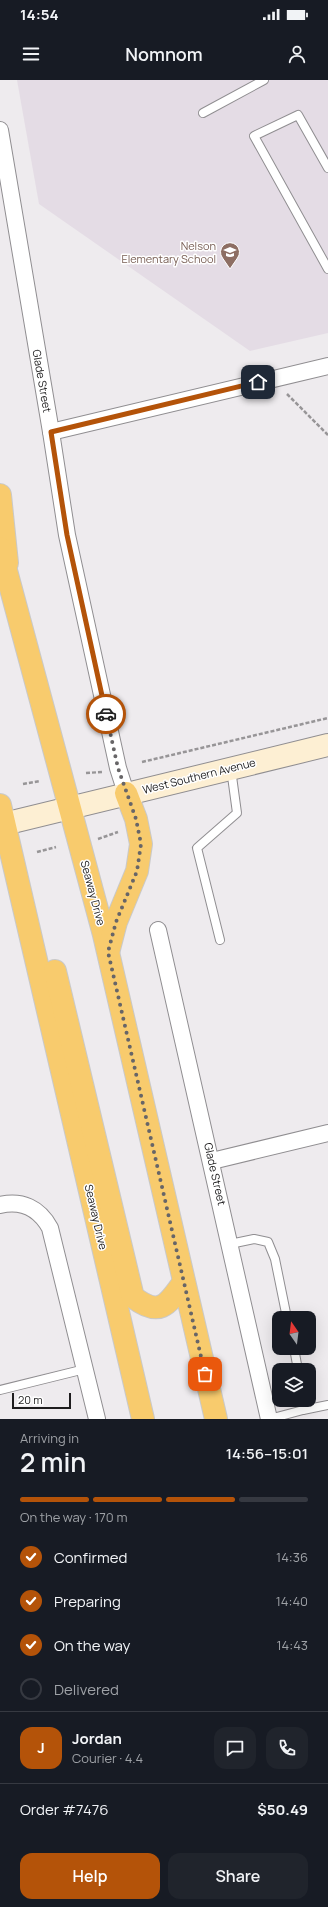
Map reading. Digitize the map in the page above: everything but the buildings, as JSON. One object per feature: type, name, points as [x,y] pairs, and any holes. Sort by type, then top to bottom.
[{"type":"highway","points":[[0,495],[9,580]]},
{"type":"highway","points":[[0,548],[9,580]]},
{"type":"highway","name":"Seaway Drive","points":[[9,580],[108,952],[183,1282],[216,1419]]},
{"type":"highway","points":[[108,952],[116,922],[137,871],[141,844],[136,819],[126,793]]},
{"type":"highway","name":"Seaway Drive","points":[[1,818],[18,879],[143,1419]]},
{"type":"highway","points":[[18,879],[39,904],[133,1297],[145,1306],[160,1307],[172,1299],[183,1282]]},
{"type":"street","name":"Glade Street","points":[[0,130],[51,432],[68,543],[118,768],[126,793]]},
{"type":"street","points":[[51,432],[328,366]]},
{"type":"street","name":"West Southern Avenue","points":[[1,818],[70,807],[328,745]]},
{"type":"street","name":"Glade Street","points":[[158,930],[212,1161],[269,1419]]},
{"type":"street","points":[[212,1161],[328,1133]]},
{"type":"street","points":[[0,1205],[17,1203],[28,1205],[37,1210],[45,1218],[50,1228],[97,1419]]},
{"type":"lane","points":[[203,113],[264,80]]},
{"type":"lane","points":[[328,168],[298,115],[254,136],[328,269]]},
{"type":"lane","points":[[220,940],[197,848],[237,813],[231,768]]},
{"type":"lane","points":[[230,1244],[254,1239],[268,1242],[275,1259],[286,1311]]},
{"type":"lane","points":[[0,1390],[85,1368]]},
{"type":"lane","points":[[269,1419],[328,1405]]},
{"type":"path","points":[[273,379],[328,435]]},
{"type":"path","points":[[142,762],[328,718]]},
{"type":"path","points":[[86,773],[102,772]]},
{"type":"path","points":[[22,784],[40,781]]},
{"type":"path","points":[[96,840],[126,829]]},
{"type":"path","points":[[37,852],[56,847]]},
{"type":"shaded area","name":"Nelson Elementary School","points":[[17,80],[328,80],[328,333],[250,351],[39,204]]},
{"type":"way so far","points":[[106,714],[118,768],[136,819],[141,844],[137,871],[116,922],[108,952],[122,1019],[205,1374]]},
{"type":"place","name":"Nelson Elementary School","points":[[230,269]]},
{"type":"route","points":[[106,714],[67,535],[51,432],[258,382]]}]
